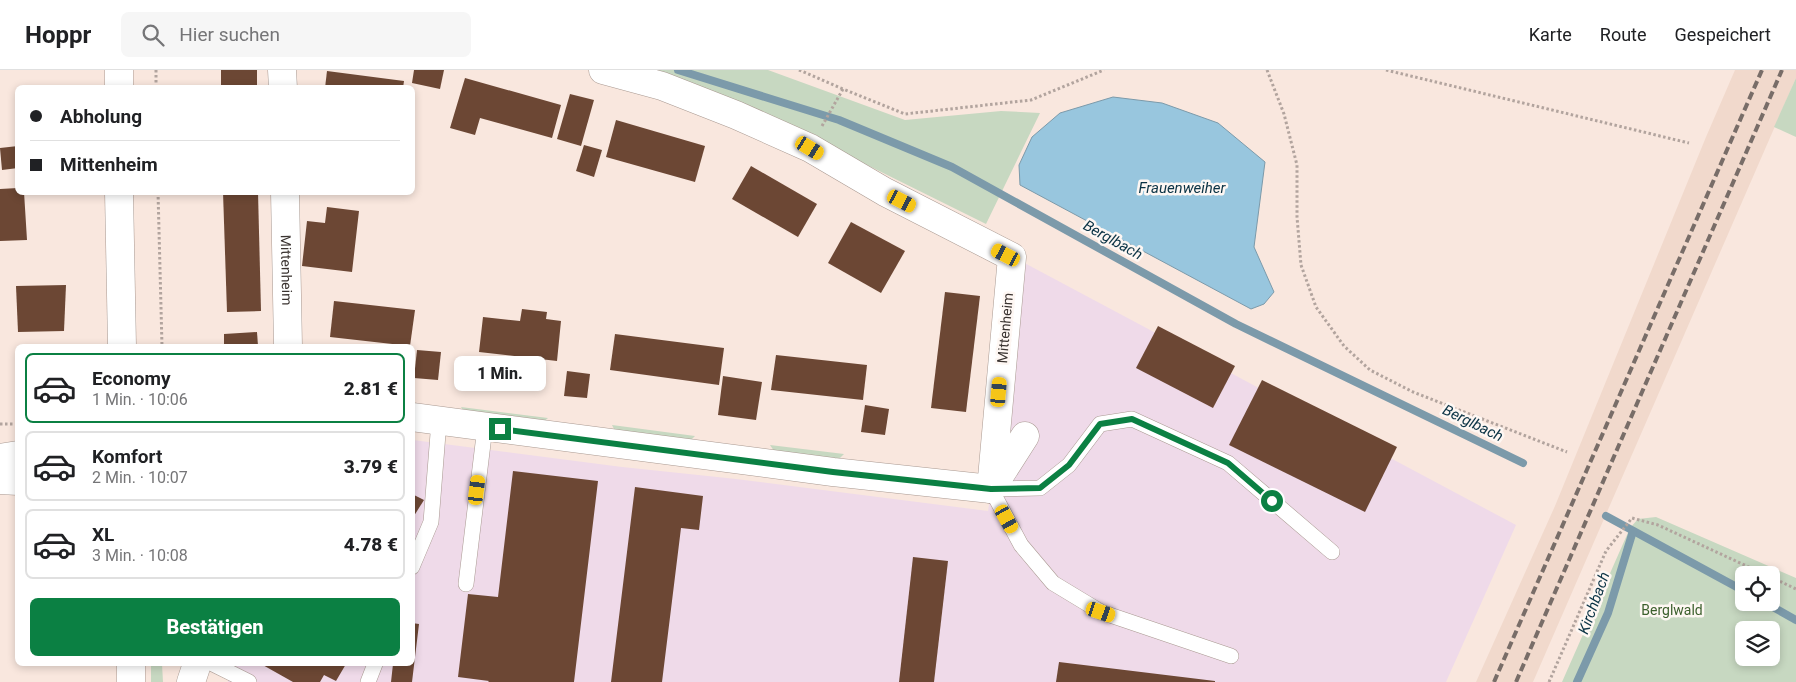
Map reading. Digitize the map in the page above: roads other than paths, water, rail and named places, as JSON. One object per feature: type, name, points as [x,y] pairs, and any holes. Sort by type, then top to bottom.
[{"type":"street","points":[[119,70],[119,85]]},
{"type":"street","points":[[282,70],[283,85]]},
{"type":"street","name":"Mittenheim","points":[[603,70],[662,86],[736,115],[810,148],[886,192],[1012,257],[991,489]]},
{"type":"street","points":[[119,195],[122,344]]},
{"type":"street","name":"Mittenheim","points":[[285,195],[288,344]]},
{"type":"street","points":[[415,417],[833,472],[991,489],[1025,436]]},
{"type":"street","points":[[0,458],[15,456]]},
{"type":"street","points":[[0,480],[15,481]]},
{"type":"street","points":[[131,666],[131,682]]},
{"type":"street","points":[[191,682],[210,666]]},
{"type":"lane","points":[[1230,656],[1101,612],[1053,583],[1021,545],[991,489],[1040,488],[1069,465],[1100,424],[1132,419],[1228,463],[1332,552]]},
{"type":"lane","points":[[415,560],[431,522],[439,421]]},
{"type":"lane","points":[[466,584],[485,427]]},
{"type":"lane","points":[[216,666],[249,682]]},
{"type":"lane","points":[[368,682],[374,666]]},
{"type":"water","name":"Frauenweiher","points":[[1113,97],[1162,103],[1218,123],[1265,162],[1254,247],[1274,292],[1264,304],[1251,309],[1020,185],[1019,165],[1032,137],[1060,113]]},
{"type":"waterway","name":"Berglbach","points":[[678,70],[839,120],[952,167],[1236,324],[1523,463]]},
{"type":"waterway","name":"Berglbach","points":[[1606,516],[1735,586]]},
{"type":"waterway","name":"Kirchbach","points":[[1577,682],[1608,613],[1633,531]]},
{"type":"waterway","name":"Berglbach","points":[[1780,611],[1796,620]]},
{"type":"railway","points":[[1494,682],[1762,70]]},
{"type":"railway","points":[[1516,682],[1782,70]]},
{"type":"park label","name":"Berglwald","points":[[1672,610]]}]
